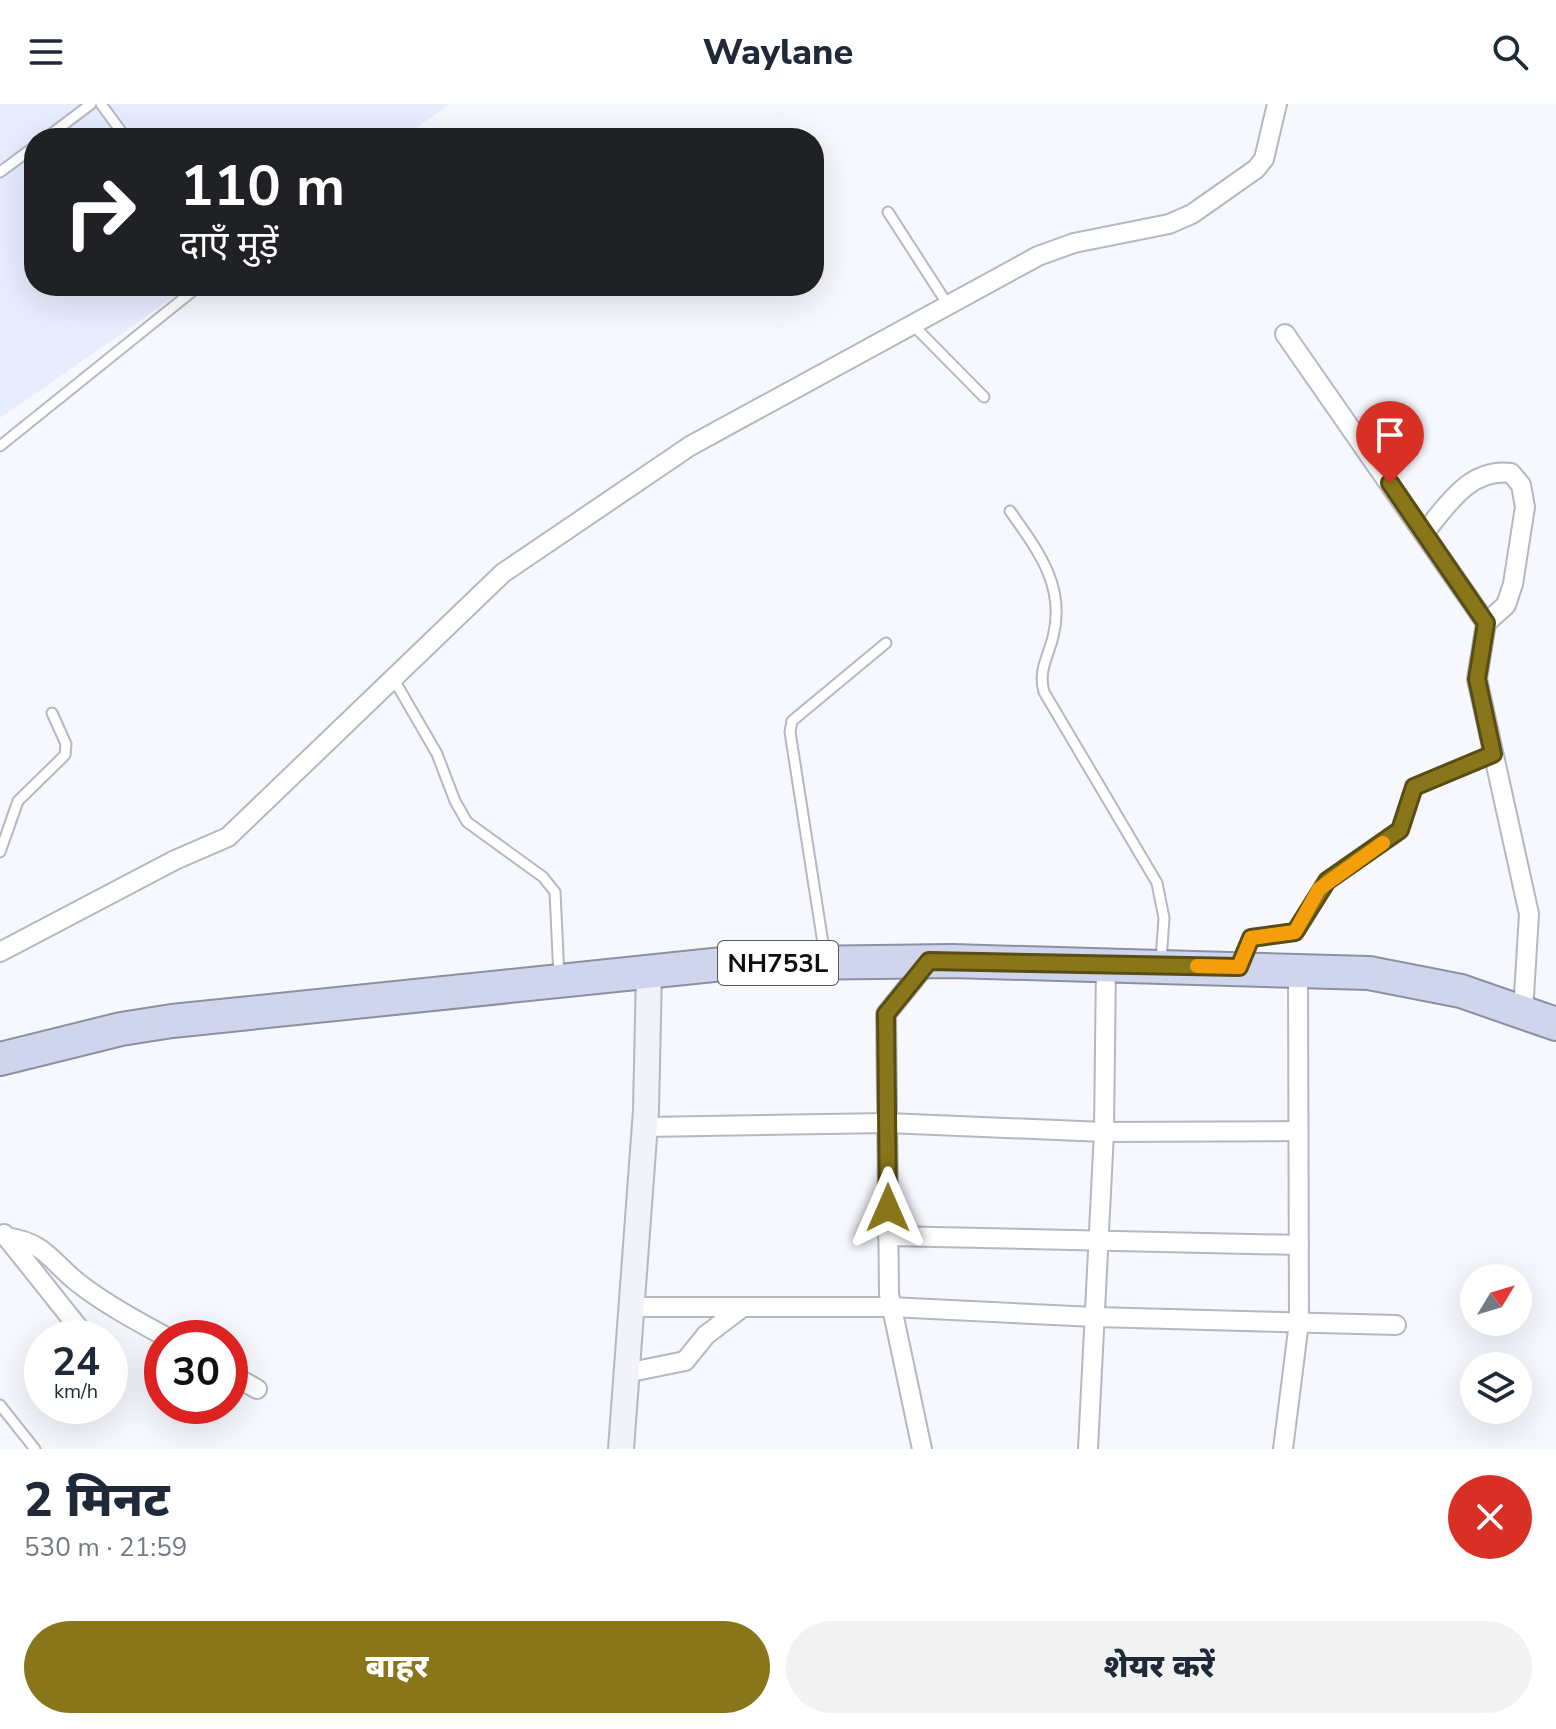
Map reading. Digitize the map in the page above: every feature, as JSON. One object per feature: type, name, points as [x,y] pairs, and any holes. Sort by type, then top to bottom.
[{"type":"highway","name":"NH753L","points":[[0,1059],[121,1029],[172,1021],[723,964],[929,961],[1298,968],[1416,980],[1556,1024]]},
{"type":"street","points":[[0,952],[175,860],[228,837],[503,573],[675,455],[1058,247],[1169,224],[1192,214],[1256,169],[1264,159],[1270,147],[1277,104]]},
{"type":"street","points":[[1285,334],[1486,623]]},
{"type":"street","points":[[1425,532],[1472,481],[1495,471],[1511,473],[1521,485],[1525,507],[1513,584],[1506,605],[1486,623],[1477,679],[1529,914],[1523,1012]]},
{"type":"street","points":[[922,1449],[890,1307],[886,1014],[929,961]]},
{"type":"street","points":[[1088,1449],[1104,1132],[1106,964]]},
{"type":"street","points":[[1283,1449],[1299,1322],[1298,968]]},
{"type":"street","points":[[621,1449],[645,1127],[649,972]]},
{"type":"street","points":[[645,1127],[887,1123],[1104,1132],[1298,1131]]},
{"type":"street","points":[[3,1233],[72,1320]]},
{"type":"street","points":[[3,1233],[30,1240],[44,1249],[78,1283],[144,1323]]},
{"type":"street","points":[[888,1236],[1299,1245]]},
{"type":"street","points":[[632,1307],[890,1307],[1095,1317],[1396,1325]]},
{"type":"street","points":[[626,1373],[685,1361],[706,1335],[743,1307]]},
{"type":"street","points":[[248,1384],[257,1389]]},
{"type":"lane","points":[[59,128],[91,104]]},
{"type":"lane","points":[[101,104],[119,128]]},
{"type":"lane","points":[[0,172],[24,154]]},
{"type":"lane","points":[[888,212],[948,305]]},
{"type":"lane","points":[[0,446],[187,296]]},
{"type":"lane","points":[[912,324],[984,397]]},
{"type":"lane","points":[[1010,511],[1045,562],[1054,587],[1056,626],[1042,669],[1044,692],[1157,883],[1164,918],[1161,966]]},
{"type":"lane","points":[[826,962],[790,732],[792,721],[886,643]]},
{"type":"lane","points":[[393,678],[437,754],[455,801],[467,822],[543,877],[555,892],[559,983]]},
{"type":"lane","points":[[0,852],[18,801],[65,755],[66,744],[52,713]]},
{"type":"lane","points":[[1239,967],[1251,938],[1295,932],[1327,881],[1400,830],[1414,787],[1493,754]]},
{"type":"lane","points":[[0,1405],[35,1449]]},
{"type":"shaded area","points":[[0,104],[450,104],[416,128],[24,128],[24,296],[176,296],[0,418]]},
{"type":"slow traffic","points":[[1197,966],[1239,967],[1251,938],[1295,932],[1319,889],[1383,843]]},
{"type":"route","points":[[888,1208],[886,1014],[888,1008],[909,990],[929,961],[1239,967],[1251,938],[1295,932],[1319,889],[1327,881],[1400,830],[1414,787],[1493,754],[1477,679],[1486,623],[1390,483]]}]
